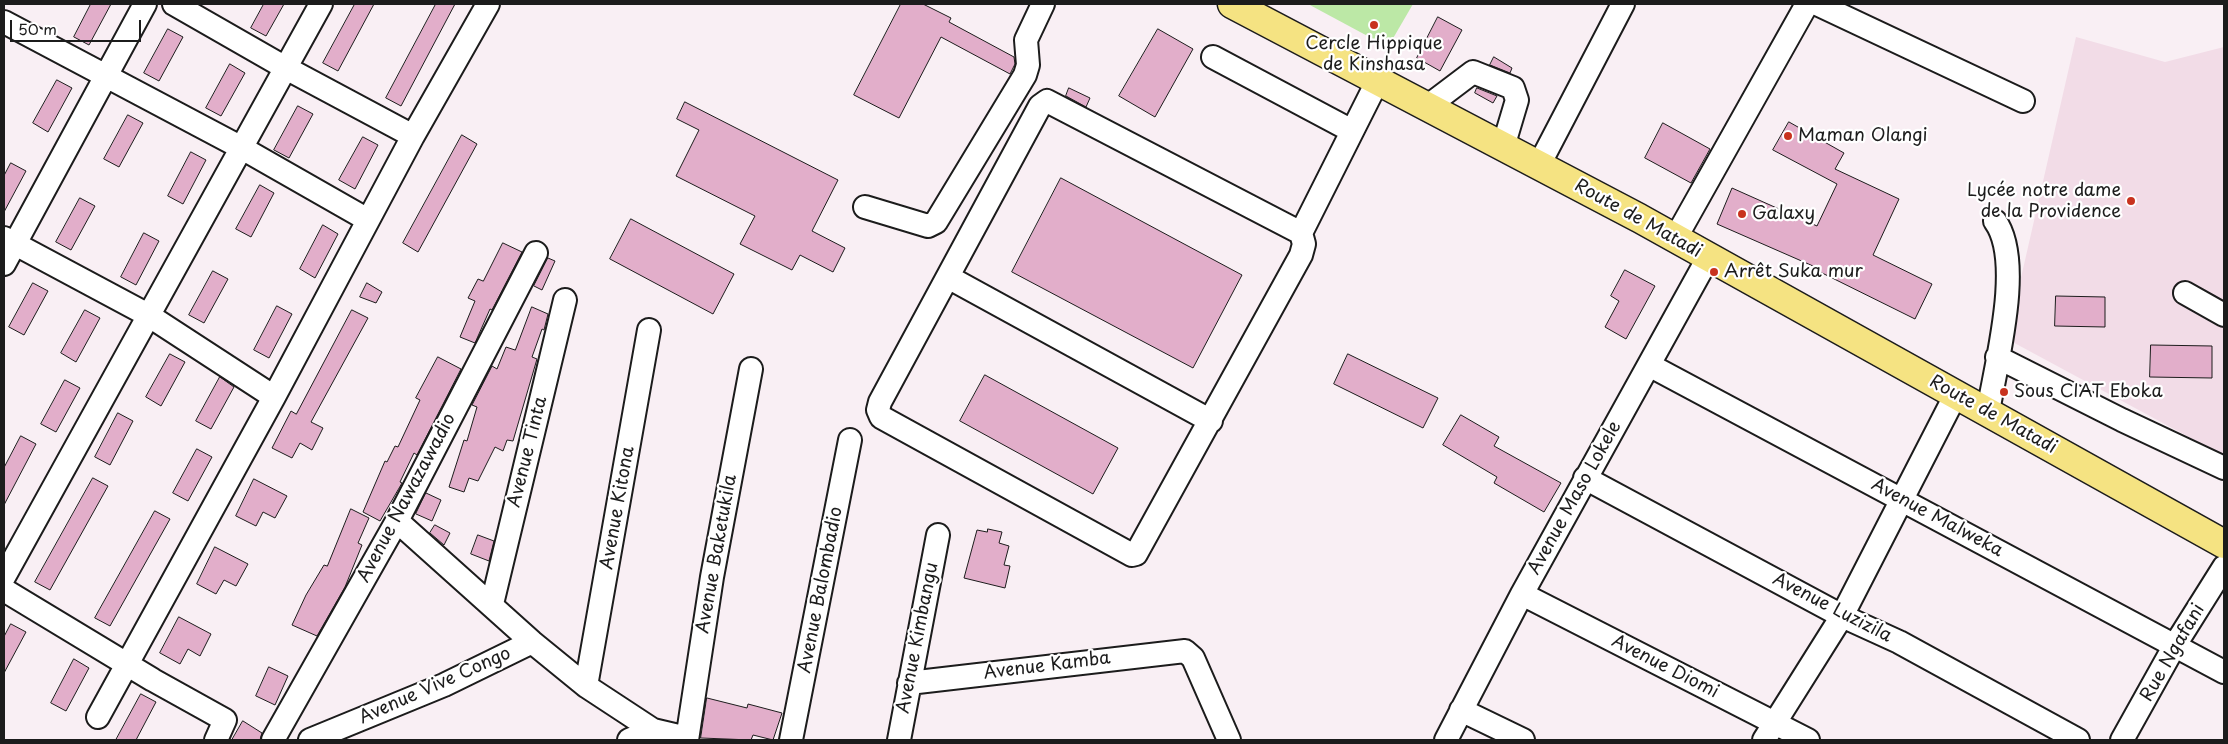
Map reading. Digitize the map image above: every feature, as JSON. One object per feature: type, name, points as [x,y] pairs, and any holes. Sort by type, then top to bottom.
[{"type":"main road","name":"Route de Matadi","points":[[1232,4],[1428,106],[1675,239],[2224,544]]},
{"type":"street","points":[[4,264],[9,241],[145,4]]},
{"type":"street","points":[[174,4],[284,67],[413,136]]},
{"type":"street","points":[[4,577],[284,67],[321,4]]},
{"type":"street","points":[[98,717],[274,397],[413,136],[488,4]]},
{"type":"street","points":[[866,207],[928,226],[936,222],[1025,75],[1028,65],[1026,40],[1043,4]]},
{"type":"street","points":[[1539,165],[1623,4]]},
{"type":"street","points":[[1675,239],[1807,4]]},
{"type":"street","points":[[1818,4],[2024,101]]},
{"type":"street","points":[[4,22],[240,147],[368,220]]},
{"type":"street","points":[[1213,57],[1352,131]]},
{"type":"street","points":[[1428,106],[1473,72],[1512,88],[1516,100],[1503,147]]},
{"type":"street","points":[[1301,233],[1047,101],[1040,106],[880,402],[878,410],[881,417],[1132,555],[1136,554],[1301,255],[1304,244],[1301,233],[1378,80]]},
{"type":"street","points":[[1988,412],[2009,277],[2003,232],[1995,221]]},
{"type":"street","points":[[9,241],[148,315],[274,397]]},
{"type":"street","name":"Avenue Nawazawadio","points":[[273,740],[397,521],[536,253]]},
{"type":"street","name":"Avenue Maso Lokele","points":[[1446,740],[1585,478],[1708,258]]},
{"type":"street","points":[[948,277],[1211,421]]},
{"type":"street","points":[[2185,293],[2224,315]]},
{"type":"street","name":"Avenue Tinta","points":[[492,604],[565,300]]},
{"type":"street","name":"Avenue Kitona","points":[[586,686],[649,330]]},
{"type":"street","points":[[1997,358],[2224,468]]},
{"type":"street","name":"Avenue Malweka","points":[[1649,364],[2224,672]]},
{"type":"street","name":"Avenue Baketukila","points":[[687,739],[712,577],[751,369]]},
{"type":"street","points":[[1769,732],[1842,616],[1956,394]]},
{"type":"street","name":"Avenue Balombadio","points":[[791,740],[850,440]]},
{"type":"street","name":"Avenue Luzizila","points":[[1585,478],[1842,616],[1899,642],[2078,740]]},
{"type":"street","points":[[397,521],[492,604],[532,642],[586,686],[653,730],[687,739]]},
{"type":"street","name":"Avenue Kimbangu","points":[[898,740],[938,535]]},
{"type":"street","name":"Rue Ngafani","points":[[2122,740],[2175,645],[2224,567]]},
{"type":"street","points":[[4,590],[225,720],[216,740]]},
{"type":"street","name":"Avenue Diomi","points":[[1522,594],[1769,732],[1808,740]]},
{"type":"street","name":"Avenue Vive Congo","points":[[310,740],[444,685],[532,642]]},
{"type":"street","name":"Avenue Kamba","points":[[909,683],[1185,651],[1193,658],[1229,740]]},
{"type":"street","points":[[1461,710],[1523,740]]},
{"type":"street","points":[[629,740],[653,730]]},
{"type":"shaded area","name":"Lycée notre dame de la Providence","points":[[2076,37],[2165,62],[2224,47],[2224,456],[2007,339]]},
{"type":"green space","name":"Cercle Hippique de Kinshasa","points":[[1308,4],[1413,4],[1388,47]]},
{"type":"building","points":[[91,4],[111,4],[89,45],[74,37]]},
{"type":"building","points":[[264,4],[284,4],[266,36],[251,28]]},
{"type":"building","points":[[355,4],[374,4],[338,71],[323,63]]},
{"type":"building","points":[[436,4],[455,4],[401,106],[386,98]]},
{"type":"building","points":[[901,4],[923,4],[951,18],[949,22],[1014,57],[1015,64],[1010,74],[941,37],[899,118],[854,95]]},
{"type":"building","points":[[1438,17],[1462,30],[1440,71],[1417,58]]},
{"type":"building","points":[[168,29],[183,37],[159,81],[144,73]]},
{"type":"building","points":[[1158,29],[1193,49],[1155,117],[1119,96]]},
{"type":"building","points":[[1494,57],[1512,68],[1510,73],[1490,65]]},
{"type":"building","points":[[230,64],[245,73],[221,116],[206,108]]},
{"type":"building","points":[[57,80],[72,88],[48,132],[33,123]]},
{"type":"building","points":[[1069,88],[1090,98],[1086,107],[1066,96]]},
{"type":"building","points":[[1477,88],[1497,96],[1493,103],[1475,93]]},
{"type":"building","points":[[685,102],[838,180],[812,231],[845,248],[833,272],[800,255],[792,270],[740,244],[755,216],[676,176],[699,130],[677,119]]},
{"type":"building","points":[[298,106],[313,114],[289,158],[274,150]]},
{"type":"building","points":[[128,115],[143,123],[119,167],[104,159]]},
{"type":"building","points":[[1789,122],[1844,153],[1835,169],[1899,199],[1873,255],[1932,284],[1915,319],[1812,268],[1813,266],[1717,224],[1732,188],[1817,226],[1837,184],[1773,150]]},
{"type":"building","points":[[1663,123],[1710,149],[1691,183],[1645,158]]},
{"type":"building","points":[[462,135],[477,144],[418,252],[403,243]]},
{"type":"building","points":[[363,137],[378,145],[355,189],[339,180]]},
{"type":"building","points":[[191,152],[206,160],[183,204],[168,196]]},
{"type":"building","points":[[11,163],[26,171],[4,212],[4,176]]},
{"type":"building","points":[[1061,178],[1242,275],[1193,368],[1012,272]]},
{"type":"building","points":[[260,185],[274,193],[251,237],[236,229]]},
{"type":"building","points":[[80,198],[95,206],[71,250],[56,242]]},
{"type":"building","points":[[631,219],[734,274],[713,314],[610,259]]},
{"type":"building","points":[[323,225],[338,234],[315,278],[300,269]]},
{"type":"building","points":[[144,233],[159,241],[136,285],[121,277]]},
{"type":"building","points":[[503,243],[522,252],[492,310],[490,309],[475,343],[460,337],[475,301],[468,298],[478,279],[483,281]]},
{"type":"building","points":[[548,258],[555,261],[542,290],[534,286]]},
{"type":"building","points":[[1625,270],[1655,286],[1626,339],[1605,327],[1619,301],[1611,296]]},
{"type":"building","points":[[213,271],[228,279],[204,323],[189,315]]},
{"type":"building","points":[[33,283],[48,291],[24,335],[9,327]]},
{"type":"building","points":[[367,283],[382,292],[376,303],[360,297]]},
{"type":"building","points":[[2056,296],[2105,297],[2105,327],[2055,326]]},
{"type":"building","points":[[277,306],[292,314],[269,358],[254,350]]},
{"type":"building","points":[[532,307],[548,314],[544,330],[542,329],[532,357],[537,359],[513,441],[507,440],[503,451],[495,447],[478,481],[469,478],[464,492],[449,487],[464,440],[467,441],[477,407],[472,405],[492,366],[497,369],[506,347],[515,350]]},
{"type":"building","points":[[85,310],[100,318],[76,362],[61,353]]},
{"type":"building","points":[[352,310],[368,318],[311,422],[323,428],[312,450],[300,443],[292,458],[272,448],[291,411],[296,414]]},
{"type":"building","points":[[2151,345],[2212,346],[2212,378],[2150,377]]},
{"type":"building","points":[[170,354],[185,362],[161,406],[146,397]]},
{"type":"building","points":[[1348,354],[1438,398],[1423,428],[1334,384]]},
{"type":"building","points":[[438,357],[461,369],[417,455],[414,453],[400,482],[402,483],[380,521],[363,512],[385,461],[387,462],[395,446],[398,447],[420,400],[416,398]]},
{"type":"building","points":[[985,375],[1118,448],[1093,494],[960,421]]},
{"type":"building","points":[[220,377],[234,387],[211,429],[196,421]]},
{"type":"building","points":[[65,380],[80,388],[56,432],[41,424]]},
{"type":"building","points":[[118,413],[133,421],[110,465],[95,457]]},
{"type":"building","points":[[1461,415],[1499,437],[1494,446],[1561,483],[1544,512],[1494,483],[1497,477],[1443,445]]},
{"type":"building","points":[[21,436],[36,444],[4,505],[4,468]]},
{"type":"building","points":[[197,449],[212,457],[188,501],[173,493]]},
{"type":"building","points":[[93,478],[108,486],[50,590],[35,582]]},
{"type":"building","points":[[254,479],[287,496],[275,518],[263,512],[256,526],[236,516]]},
{"type":"building","points":[[426,493],[441,500],[432,521],[416,514]]},
{"type":"building","points":[[351,509],[369,518],[358,543],[362,545],[345,587],[317,636],[292,625],[306,595],[324,565],[327,566]]},
{"type":"building","points":[[155,511],[170,519],[110,626],[95,618]]},
{"type":"building","points":[[435,525],[450,533],[444,545],[430,533]]},
{"type":"building","points":[[988,529],[1002,532],[999,543],[1009,546],[1004,565],[1010,566],[1005,588],[964,578],[977,530],[987,532]]},
{"type":"building","points":[[478,535],[494,541],[489,561],[471,554]]},
{"type":"building","points":[[215,547],[248,564],[236,586],[224,580],[216,594],[197,584]]},
{"type":"building","points":[[179,617],[211,634],[200,656],[188,649],[180,664],[160,653]]},
{"type":"building","points":[[11,624],[26,632],[4,673],[4,637]]},
{"type":"building","points":[[74,659],[89,668],[66,711],[51,703]]},
{"type":"building","points":[[269,667],[288,676],[275,705],[256,696]]},
{"type":"building","points":[[141,694],[156,702],[136,740],[116,740]]},
{"type":"building","points":[[707,698],[747,708],[748,704],[782,713],[773,740],[753,735],[751,740],[701,738]]},
{"type":"building","points":[[243,721],[262,733],[260,740],[232,740]]},
{"type":"place","name":"Cercle Hippique de Kinshasa","points":[[1374,25]]},
{"type":"place","name":"Maman Olangi","points":[[1788,136]]},
{"type":"place","name":"Lycée notre dame de la Providence","points":[[2131,201]]},
{"type":"place","name":"Galaxy","points":[[1742,214]]},
{"type":"place","name":"Arrêt Suka mur","points":[[1714,272]]},
{"type":"place","name":"Sous CIAT Eboka","points":[[2004,392]]}]
